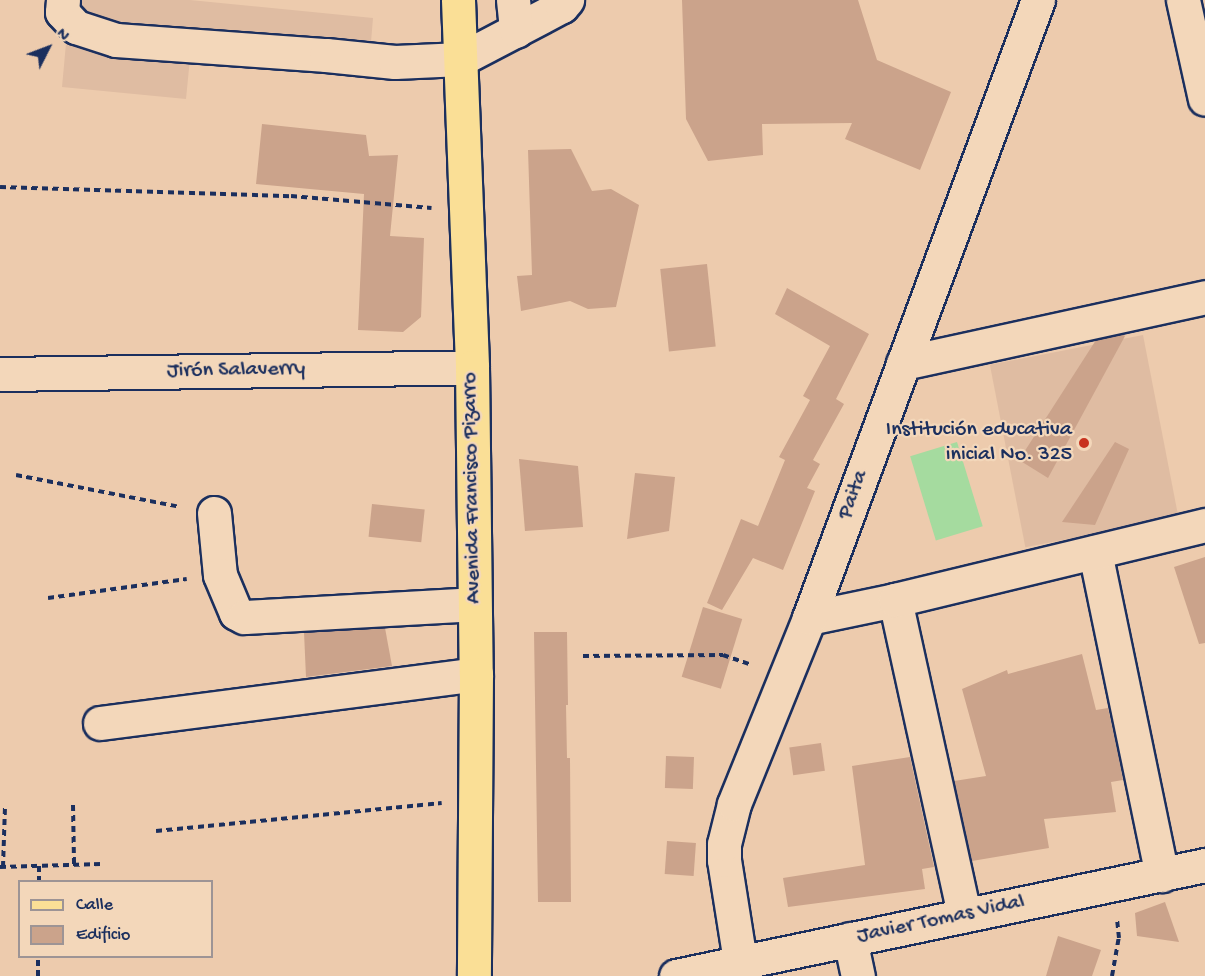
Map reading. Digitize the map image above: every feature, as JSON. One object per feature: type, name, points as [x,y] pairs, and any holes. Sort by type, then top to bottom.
[{"type":"main road","name":"Avenida Francisco Pizarro","points":[[458,0],[472,367],[476,674],[474,976]]},
{"type":"street","points":[[63,0],[62,12],[76,27],[116,40],[395,62],[461,59],[514,16],[562,6],[567,0]]},
{"type":"street","name":"Paita","points":[[740,961],[724,860],[724,844],[734,804],[809,618],[1038,0]]},
{"type":"street","points":[[1184,0],[1205,99]]},
{"type":"street","points":[[903,363],[1205,297]]},
{"type":"street","name":"Jirón Salaverry","points":[[0,374],[472,367]]},
{"type":"street","points":[[214,513],[220,575],[236,613],[244,617],[474,604]]},
{"type":"street","points":[[809,618],[895,600],[1205,525]]},
{"type":"street","points":[[1095,552],[1162,875]]},
{"type":"street","points":[[895,600],[964,914]]},
{"type":"street","points":[[100,723],[476,674]]},
{"type":"street","name":"Javier Tomas Vidal","points":[[676,976],[1205,865]]},
{"type":"street","points":[[850,939],[858,976]]},
{"type":"path","points":[[0,188],[291,196],[467,213]]},
{"type":"path","points":[[16,475],[214,513]]},
{"type":"path","points":[[48,598],[220,575]]},
{"type":"path","points":[[583,657],[723,655],[785,676]]},
{"type":"path","points":[[156,831],[475,800]]},
{"type":"path","points":[[73,805],[74,865]]},
{"type":"path","points":[[5,807],[1,867],[101,864]]},
{"type":"path","points":[[39,866],[39,880]]},
{"type":"path","points":[[1112,976],[1119,938],[1113,885]]},
{"type":"path","points":[[38,958],[38,976]]},
{"type":"shaded area","points":[[70,0],[190,0],[373,18],[369,66],[191,48],[186,99],[62,87]]},
{"type":"shaded area","name":"Institución educativa inicial No. 325","points":[[1143,335],[1178,518],[1025,547],[990,365]]},
{"type":"green space","points":[[957,442],[983,526],[936,540],[910,456]]},
{"type":"building","points":[[682,0],[858,0],[877,60],[951,92],[920,170],[845,139],[852,123],[762,124],[763,155],[708,161],[686,119]]},
{"type":"building","points":[[262,124],[366,135],[369,156],[398,155],[390,236],[424,238],[421,317],[403,332],[358,330],[364,194],[256,184]]},
{"type":"building","points":[[571,149],[592,191],[611,189],[639,205],[616,307],[588,309],[570,301],[521,311],[517,276],[532,275],[528,150]]},
{"type":"building","points":[[707,264],[716,347],[669,351],[660,269]]},
{"type":"building","points":[[787,288],[869,334],[836,399],[844,404],[813,460],[820,464],[807,488],[815,491],[783,570],[753,558],[722,610],[707,603],[741,519],[758,526],[785,460],[779,457],[810,400],[803,396],[830,346],[775,314]]},
{"type":"building","points":[[1122,334],[1125,336],[1048,478],[1019,460],[1096,340]]},
{"type":"building","points":[[1115,442],[1129,449],[1095,525],[1062,522]]},
{"type":"building","points":[[519,459],[578,466],[583,527],[525,531]]},
{"type":"building","points":[[635,473],[675,477],[669,531],[627,539]]},
{"type":"building","points":[[372,504],[425,510],[421,542],[369,537]]},
{"type":"building","points":[[1205,557],[1205,643],[1199,644],[1174,567]]},
{"type":"building","points":[[703,607],[742,619],[721,689],[682,677]]},
{"type":"building","points":[[385,628],[392,666],[306,677],[304,632]]},
{"type":"building","points":[[534,632],[567,632],[568,705],[566,705],[567,758],[570,758],[571,902],[538,902]]},
{"type":"building","points":[[1082,654],[1096,710],[1108,708],[1117,749],[1123,780],[1111,782],[1116,812],[1044,819],[1049,848],[972,861],[954,781],[986,776],[962,689],[1007,670],[1008,674]]},
{"type":"building","points":[[821,743],[825,771],[793,775],[789,747]]},
{"type":"building","points":[[666,756],[694,757],[693,789],[665,788]]},
{"type":"building","points":[[910,757],[934,867],[922,869],[925,889],[788,907],[783,878],[865,865],[852,766]]},
{"type":"building","points":[[667,841],[696,843],[694,876],[665,874]]},
{"type":"building","points":[[1165,902],[1179,942],[1137,936],[1135,913]]},
{"type":"building","points":[[1058,936],[1101,950],[1092,976],[1046,976]]},
{"type":"place","name":"Institución educativa inicial No. 325","points":[[1084,443]]}]
